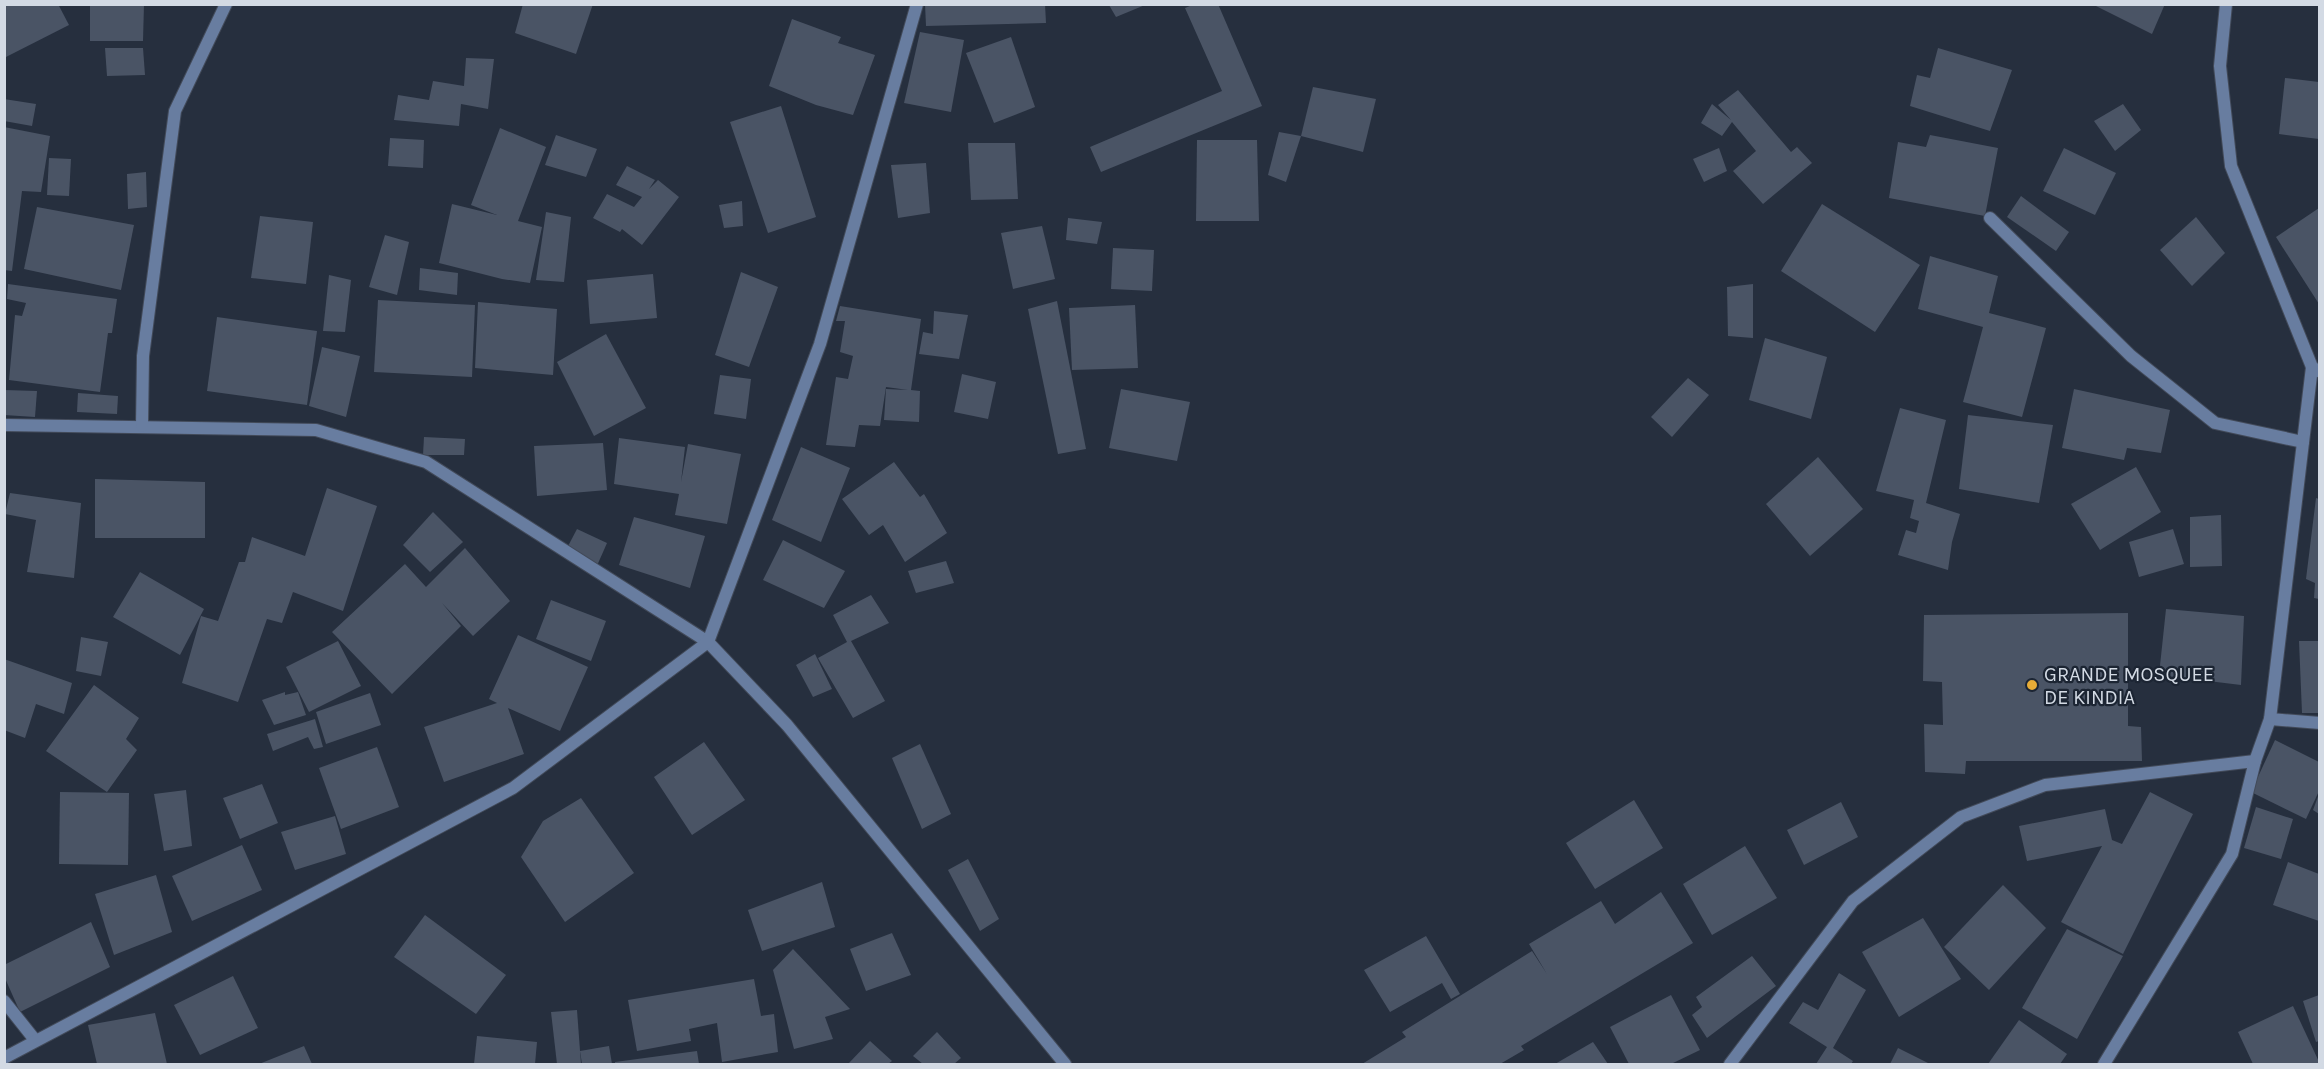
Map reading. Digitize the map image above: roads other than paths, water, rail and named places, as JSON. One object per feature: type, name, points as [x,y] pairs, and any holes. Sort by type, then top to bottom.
[{"type":"street","points":[[142,426],[143,356],[175,111],[226,4]]},
{"type":"street","points":[[4,1058],[513,788],[708,642],[819,344],[917,4]]},
{"type":"street","points":[[2104,1065],[2232,854],[2256,761],[2270,719],[2303,442],[2316,369],[2231,166],[2220,66],[2226,4]]},
{"type":"street","points":[[1990,218],[2131,356],[2215,423],[2303,442]]},
{"type":"street","points":[[4,424],[316,430],[426,462],[708,642],[787,725],[1065,1065]]},
{"type":"street","points":[[2270,719],[2319,723]]},
{"type":"street","points":[[1730,1065],[1853,901],[1961,817],[2045,785],[2256,761]]},
{"type":"street","points":[[4,1000],[35,1040]]},
{"type":"place","name":"GRANDE MOSQUEE DE KINDIA","points":[[2032,685]]}]
